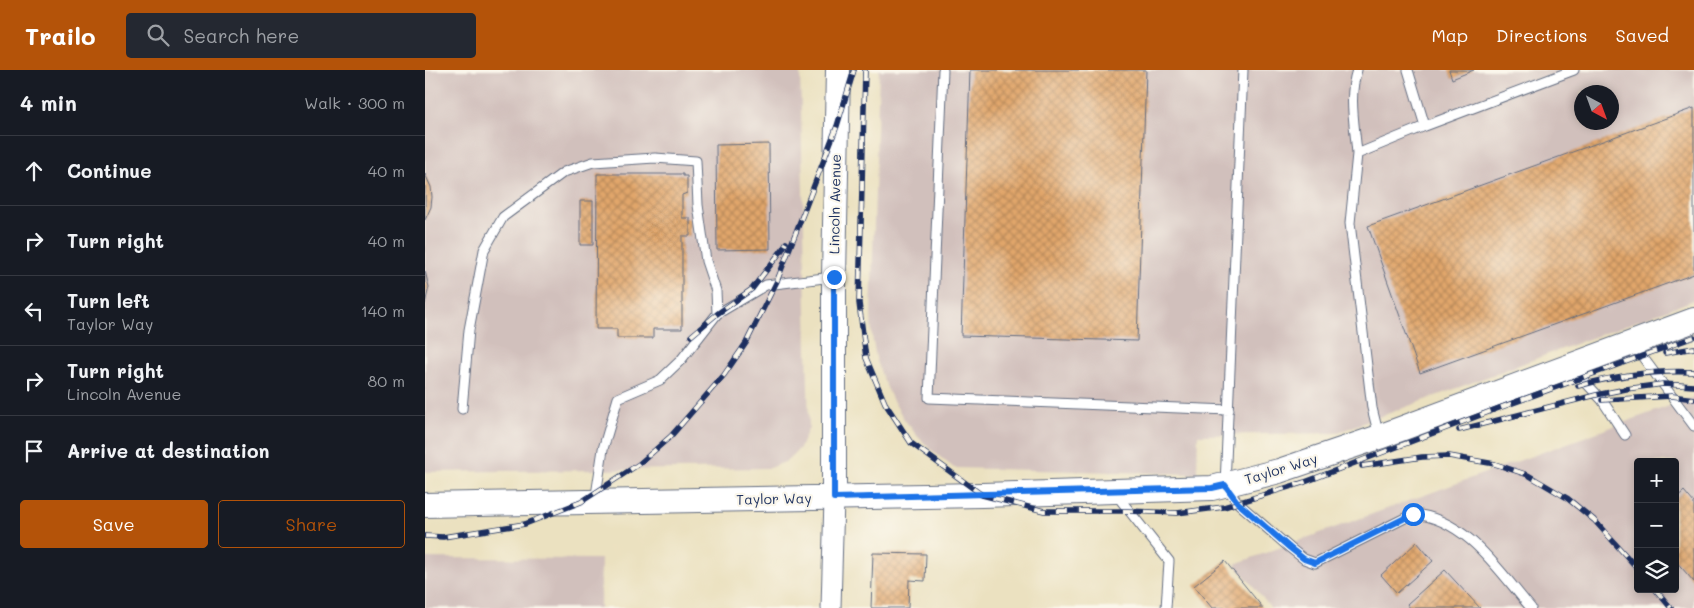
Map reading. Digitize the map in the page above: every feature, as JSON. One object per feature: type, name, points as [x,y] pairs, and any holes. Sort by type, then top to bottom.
[{"type":"street","name":"Lincoln Avenue","points":[[831,608],[834,498],[834,277],[838,70]]},
{"type":"street","name":"Taylor Way","points":[[425,505],[834,498],[1212,488],[1279,471],[1379,437],[1694,320]]},
{"type":"lane","points":[[943,70],[929,398],[1229,410]]},
{"type":"lane","points":[[1243,70],[1225,485],[1238,503],[1304,559],[1315,563],[1413,514],[1430,517],[1459,530],[1483,552],[1531,608]]},
{"type":"lane","points":[[1357,70],[1353,80],[1352,95],[1357,154],[1350,223],[1372,408],[1379,437]]},
{"type":"lane","points":[[1408,70],[1425,126]]},
{"type":"lane","points":[[1357,154],[1573,70]]},
{"type":"lane","points":[[463,409],[469,330],[484,250],[503,217],[564,172],[593,162],[655,158],[696,161],[698,205],[706,261],[715,291],[717,314]]},
{"type":"lane","points":[[595,502],[603,449],[617,398],[660,380],[681,360],[717,314],[766,285],[834,277]]},
{"type":"lane","points":[[1633,343],[1694,426]]},
{"type":"lane","points":[[1575,364],[1587,384],[1602,400],[1625,435]]},
{"type":"lane","points":[[1113,491],[1169,560],[1167,608]]},
{"type":"shaded area","points":[[425,70],[800,70],[809,427],[800,448],[787,461],[770,468],[425,472]]},
{"type":"shaded area","points":[[879,70],[1694,70],[1694,300],[1336,433],[1198,435],[1197,474],[954,468],[918,437],[904,419],[883,379],[876,358],[871,314]]},
{"type":"shaded area","points":[[1694,397],[1694,608],[1271,608],[1235,564]]},
{"type":"shaded area","points":[[425,558],[601,559],[600,608],[425,608]]},
{"type":"building","points":[[970,70],[1146,70],[1137,341],[961,336]]},
{"type":"building","points":[[1449,70],[1474,70],[1452,79]]},
{"type":"building","points":[[1694,108],[1694,274],[1420,373],[1368,226]]},
{"type":"building","points":[[769,144],[770,249],[717,250],[716,145]]},
{"type":"building","points":[[425,174],[431,187],[432,197],[431,207],[425,220]]},
{"type":"building","points":[[597,174],[683,174],[683,176],[687,176],[687,193],[682,195],[682,218],[690,218],[690,236],[682,236],[682,329],[653,329],[653,338],[617,338],[617,329],[596,329]]},
{"type":"building","points":[[580,201],[593,201],[593,245],[580,245]]},
{"type":"building","points":[[425,271],[429,287],[425,304]]},
{"type":"building","points":[[1684,491],[1694,503],[1694,582],[1679,565],[1679,495]]},
{"type":"building","points":[[1417,542],[1433,561],[1397,593],[1381,575]]},
{"type":"building","points":[[873,553],[926,554],[925,581],[909,580],[908,608],[871,608]]},
{"type":"building","points":[[1225,561],[1263,608],[1212,608],[1194,586]]},
{"type":"building","points":[[1445,570],[1480,608],[1410,608],[1407,604]]},
{"type":"railway","points":[[425,536],[443,537],[525,524],[581,502],[639,464],[671,436],[724,375],[746,343],[777,281],[837,126],[854,70]]},
{"type":"railway","points":[[865,70],[859,303],[866,358],[885,403],[911,443],[982,495],[1044,511],[1177,513],[1224,507],[1305,482],[1499,408],[1694,337]]},
{"type":"railway","points":[[691,336],[717,314],[752,289],[786,243]]},
{"type":"railway","points":[[1665,353],[1694,348]]},
{"type":"railway","points":[[1578,386],[1636,374],[1694,372]]},
{"type":"railway","points":[[1459,430],[1626,389],[1663,384],[1694,386]]},
{"type":"railway","points":[[1602,400],[1672,396],[1694,399]]},
{"type":"railway","points":[[1362,466],[1422,457],[1449,456],[1495,464],[1528,475],[1567,498],[1594,520],[1634,565]]},
{"type":"railway","points":[[1658,593],[1671,608]]},
{"type":"route","points":[[834,277],[834,498],[1212,488],[1225,485],[1238,503],[1304,559],[1315,563],[1413,514]]}]
